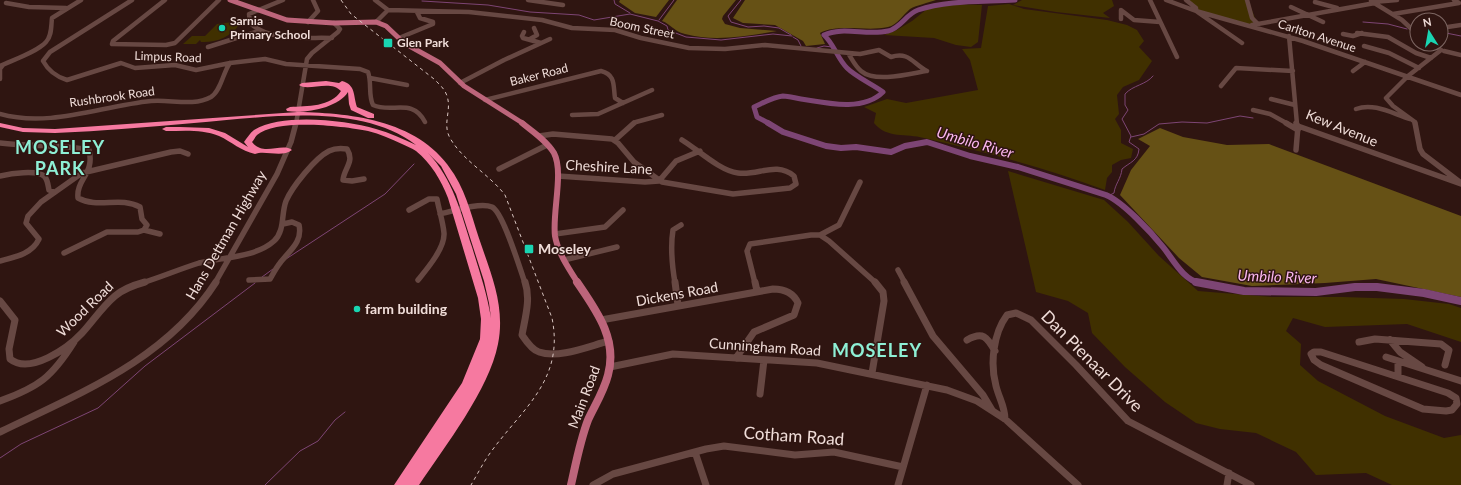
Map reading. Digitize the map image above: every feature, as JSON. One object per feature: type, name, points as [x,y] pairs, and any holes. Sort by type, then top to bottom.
[{"type":"highway","points":[[303,84],[332,82],[346,85],[351,89],[354,108],[362,113],[398,126],[432,148],[456,186],[470,224],[492,296],[496,326],[490,356],[474,392],[412,485]]},
{"type":"highway","points":[[121,127],[317,106],[335,102],[343,96],[345,91],[342,87],[334,84],[303,84]]},
{"type":"highway","points":[[0,125],[23,130],[44,131],[286,115],[344,116],[379,124],[402,132],[423,146],[439,160]]},
{"type":"highway","points":[[0,131],[47,135],[280,119],[319,119],[342,120],[372,126],[398,137],[417,148],[436,166],[448,186],[483,298],[486,330],[478,360],[467,385],[400,485]]},
{"type":"highway","points":[[287,151],[259,150],[253,148],[248,142],[254,134],[272,126],[290,123],[315,123],[346,125],[369,130],[417,148]]},
{"type":"highway","points":[[97,132],[108,134],[162,130],[203,130],[221,134],[249,151],[256,153],[287,151]]},
{"type":"main road","points":[[234,1],[282,19],[334,23],[376,22]]},
{"type":"main road","name":"Main Road","points":[[376,22],[389,28],[407,45],[440,63],[460,83],[539,136],[547,144],[556,158],[558,176],[555,234],[559,249],[564,260],[601,320],[609,341],[611,354],[607,380],[585,430],[571,485]]},
{"type":"street","points":[[0,79],[1,67],[43,44],[51,32],[52,18],[81,0]]},
{"type":"street","name":"Limpus Road","points":[[132,0],[56,51],[45,65],[60,77],[70,79],[121,63],[135,68],[175,65],[196,70],[230,63],[262,59],[286,64],[306,64]]},
{"type":"street","points":[[165,0],[111,43],[117,46],[166,45],[175,42],[220,0]]},
{"type":"street","points":[[283,0],[249,14],[248,18],[251,24],[259,31],[281,36],[332,38]]},
{"type":"street","points":[[308,22],[318,11],[313,0]]},
{"type":"street","points":[[375,0],[388,10],[376,22]]},
{"type":"street","points":[[528,0],[563,5]]},
{"type":"street","points":[[1150,0],[1177,57]]},
{"type":"street","name":"Carlton Avenue","points":[[1166,0],[1196,11],[1289,36],[1461,95]]},
{"type":"street","points":[[1186,0],[1196,8],[1196,11],[1242,44]]},
{"type":"street","points":[[1248,0],[1252,18],[1258,24]]},
{"type":"street","points":[[1250,26],[1372,2],[1396,0]]},
{"type":"street","points":[[1454,0],[1460,3]]},
{"type":"street","points":[[1315,2],[1340,9]]},
{"type":"street","points":[[1372,2],[1393,14],[1409,26]]},
{"type":"street","points":[[6,3],[28,8],[66,8]]},
{"type":"street","points":[[1393,14],[1460,3]]},
{"type":"street","points":[[1342,4],[1351,7]]},
{"type":"street","points":[[1293,7],[1324,21]]},
{"type":"street","name":"Boom Street","points":[[388,10],[417,12],[469,12],[542,20],[572,28],[615,30],[641,38],[695,48],[732,48],[765,45],[860,54],[879,50],[890,56],[904,54],[918,66],[927,71],[884,77],[868,75],[861,70],[846,53]]},
{"type":"street","points":[[1121,19],[1120,10],[1134,20],[1160,22]]},
{"type":"street","points":[[399,38],[433,24],[433,22],[420,18],[417,12]]},
{"type":"street","points":[[334,23],[340,30],[312,53],[306,64],[360,69],[368,72],[370,78],[371,101],[373,105],[381,107],[408,106],[421,116],[425,122]]},
{"type":"street","points":[[1449,27],[1461,25]]},
{"type":"street","points":[[530,39],[536,35],[534,28]]},
{"type":"street","points":[[208,47],[259,31]]},
{"type":"street","points":[[524,32],[522,37],[541,43]]},
{"type":"street","points":[[1357,32],[1388,37],[1416,53],[1430,58]]},
{"type":"street","points":[[1343,34],[1354,36],[1363,33]]},
{"type":"street","name":"Kew Avenue","points":[[1289,36],[1296,123],[1298,128],[1461,183]]},
{"type":"street","points":[[460,83],[504,60],[550,39]]},
{"type":"street","points":[[1364,46],[1388,53],[1419,68]]},
{"type":"street","points":[[1440,52],[1430,58],[1408,76],[1386,98],[1393,106],[1413,120],[1416,125],[1420,149],[1423,154],[1461,183]]},
{"type":"street","points":[[1448,52],[1461,55]]},
{"type":"street","points":[[1353,71],[1365,62]]},
{"type":"street","name":"Rushbrook Road","points":[[1,115],[14,118],[42,118],[151,101],[186,101],[205,99],[216,93],[223,72],[230,63]]},
{"type":"street","name":"Hans Dettman Highway","points":[[0,432],[117,372],[161,343],[183,324],[199,306],[211,291],[231,256],[287,151],[295,126],[306,64]]},
{"type":"street","points":[[1221,86],[1236,68],[1293,71]]},
{"type":"street","name":"Baker Road","points":[[485,100],[598,71],[610,73],[614,84],[614,98],[623,104]]},
{"type":"street","points":[[370,78],[407,85]]},
{"type":"street","points":[[572,115],[594,115],[623,104],[652,90]]},
{"type":"street","points":[[1271,98],[1295,105]]},
{"type":"street","points":[[1356,109],[1360,106],[1369,106],[1413,120]]},
{"type":"street","points":[[1253,110],[1270,114],[1298,128],[1296,150]]},
{"type":"street","points":[[615,140],[636,122],[662,115]]},
{"type":"street","points":[[539,136],[553,134],[602,137],[615,140],[634,162],[659,181],[676,161],[700,151]]},
{"type":"street","points":[[682,140],[700,151]]},
{"type":"street","points":[[0,143],[30,146],[71,146],[85,148],[90,152],[89,170],[78,190],[78,198],[82,201],[95,203],[133,203],[140,207],[143,219],[147,225],[144,230]]},
{"type":"street","points":[[499,169],[547,144]]},
{"type":"street","name":"Wood Road","points":[[0,301],[15,320],[8,356],[14,362],[27,364],[45,359],[76,339],[122,291],[186,268],[257,250],[269,245],[279,235],[283,224],[287,200],[319,159],[326,153],[335,149],[344,148],[350,154],[349,166],[343,180],[352,181],[364,178]]},
{"type":"street","points":[[0,261],[24,253],[37,244],[39,239],[27,226],[26,221],[40,202],[89,170],[171,152],[180,151],[188,154]]},
{"type":"street","name":"Cheshire Lane","points":[[558,176],[645,182],[659,181],[733,194],[790,188],[796,184],[794,176],[785,170],[735,172],[700,151]]},
{"type":"street","points":[[0,176],[22,173],[43,176],[46,178],[49,190],[54,192]]},
{"type":"street","points":[[757,292],[747,251],[748,246],[753,242],[804,235],[820,235],[839,225],[860,182]]},
{"type":"street","points":[[409,210],[429,199],[435,198],[438,200],[444,234],[443,242],[429,267],[418,280]]},
{"type":"street","points":[[440,214],[476,205],[489,206],[498,212],[526,282],[527,306],[522,335],[528,344],[538,352],[554,355],[609,341]]},
{"type":"street","points":[[555,234],[604,227],[622,210]]},
{"type":"street","points":[[249,280],[254,278],[263,281],[270,279],[295,246],[301,235],[301,231],[297,224],[289,222],[283,224]]},
{"type":"street","points":[[678,305],[672,260],[672,240],[673,230],[681,225]]},
{"type":"street","points":[[64,253],[107,232],[138,232],[144,230],[160,234]]},
{"type":"street","points":[[820,235],[829,241],[876,283],[883,292],[884,301],[872,373]]},
{"type":"street","points":[[564,260],[617,247]]},
{"type":"street","points":[[898,270],[933,336],[983,396],[992,410]]},
{"type":"street","name":"Dickens Road","points":[[601,320],[773,289],[786,290],[796,298],[798,303],[796,313],[792,317],[754,332],[736,358]]},
{"type":"street","name":"Dan Pienaar Drive","points":[[1005,419],[1005,409],[999,396],[994,377],[995,351],[998,330],[1004,318],[1012,313],[1021,314],[1031,320],[1076,365],[1128,421],[1251,485]]},
{"type":"street","points":[[967,340],[976,335],[983,336],[989,340],[995,351]]},
{"type":"street","points":[[0,401],[30,389],[46,380],[60,365],[76,339]]},
{"type":"street","points":[[1358,342],[1369,339],[1442,344],[1449,350],[1445,365]]},
{"type":"street","points":[[1390,340],[1398,352],[1414,360],[1424,369]]},
{"type":"street","points":[[1314,352],[1321,352],[1398,376],[1448,392],[1456,398],[1457,404],[1452,410],[1446,411],[1431,411],[1414,406],[1321,366],[1314,360],[1312,354],[1314,352]]},
{"type":"street","name":"Cunningham Road","points":[[610,367],[673,354],[764,360],[832,365],[955,392],[975,400],[1005,419],[1074,484]]},
{"type":"street","points":[[1386,357],[1461,381]]},
{"type":"street","points":[[760,394],[764,360]]},
{"type":"street","points":[[1398,361],[1398,376]]},
{"type":"street","points":[[898,485],[927,385]]},
{"type":"street","points":[[975,400],[983,396]]},
{"type":"street","name":"Cotham Road","points":[[593,485],[613,474],[714,447],[724,446],[795,455],[834,452],[903,467]]},
{"type":"street","points":[[695,452],[706,485]]},
{"type":"street","points":[[1227,485],[1229,473]]},
{"type":"shaded area","points":[[620,0],[669,0],[656,17],[635,13],[619,2]]},
{"type":"shaded area","points":[[677,0],[736,0],[723,16],[722,19],[725,24],[740,28],[777,31],[719,38],[708,38],[685,34],[662,21]]},
{"type":"shaded area","points":[[745,0],[936,0],[910,9],[891,26],[871,29],[844,28],[827,30],[820,33],[825,44],[806,46],[803,41],[775,25],[743,23],[733,18]]},
{"type":"shaded area","points":[[1022,0],[1112,0],[1114,6],[1103,13],[1110,18],[1056,12],[1013,5]]},
{"type":"shaded area","points":[[1187,0],[1248,0],[1257,23],[1251,25],[1197,11]]},
{"type":"shaded area","points":[[948,4],[982,5],[978,42],[971,47],[956,45],[934,38],[884,35],[897,30],[912,21],[927,9]]},
{"type":"shaded area","points":[[1009,4],[1024,9],[1107,20],[1127,25],[1137,30],[1144,41],[1139,47],[1152,61],[1139,80],[1123,87],[1117,95],[1119,114],[1115,119],[1121,130],[1121,143],[1133,149],[1131,158],[1121,160],[1112,165],[1112,172],[1107,178],[1105,190],[993,155],[924,138],[897,135],[885,131],[874,123],[876,113],[864,107],[887,99],[906,103],[978,90],[970,60],[962,49],[981,48],[988,6]]},
{"type":"shaded area","points":[[233,22],[238,23],[239,25],[227,36],[206,42],[201,42],[200,40],[196,44],[183,44],[192,36],[205,36],[217,24]]},
{"type":"shaded area","points":[[1160,128],[1183,137],[1227,145],[1269,144],[1461,216],[1461,297],[1376,279],[1252,286],[1202,277],[1179,258],[1120,195],[1131,170],[1150,146],[1138,139]]},
{"type":"shaded area","points":[[1008,171],[1104,200],[1128,222],[1159,256],[1198,291],[1272,297],[1404,299],[1449,304],[1461,308],[1461,342],[1407,324],[1325,327],[1293,318],[1286,331],[1301,344],[1300,365],[1318,381],[1385,416],[1444,438],[1461,435],[1461,485],[1392,485],[1366,473],[1316,475],[1296,452],[1256,433],[1220,429],[1196,423],[1165,402],[1125,367],[1092,333],[1088,313],[1068,301],[1036,292]]},
{"type":"waterway","points":[[614,0],[615,4],[630,13]]},
{"type":"waterway","points":[[659,20],[674,0]]},
{"type":"waterway","points":[[741,0],[728,16],[731,22],[748,27],[764,26],[779,28],[791,35]]},
{"type":"waterway","name":"Umbilo River","points":[[770,124],[757,117],[754,107],[768,100],[785,96],[833,104],[855,104],[875,98],[883,92],[847,68],[824,35],[839,31],[888,31],[896,27],[914,12],[941,4],[1015,0]]},
{"type":"waterway","points":[[422,1],[488,5],[530,12],[579,15],[594,20],[630,14],[658,21],[667,26],[668,30],[686,37],[721,40],[773,34],[792,36]]},
{"type":"waterway","points":[[1363,22],[1388,24],[1407,29]]},
{"type":"waterway","points":[[1449,34],[1461,36]]},
{"type":"waterway","points":[[793,37],[798,40],[801,46]]},
{"type":"waterway","points":[[817,48],[824,46],[832,47]]},
{"type":"waterway","points":[[1110,197],[1110,195],[1114,193],[1122,169],[1135,159],[1139,149],[1129,142],[1131,136],[1122,119],[1128,110],[1125,105],[1125,94],[1153,76]]},
{"type":"waterway","points":[[1131,137],[1144,134],[1159,124],[1182,122],[1207,123],[1240,116],[1253,118]]},
{"type":"waterway","name":"Umbilo River","points":[[768,123],[783,132],[826,146],[841,148],[856,147],[891,152],[905,146],[927,142],[970,156],[1018,167],[1106,195],[1120,204],[1144,226],[1188,278],[1198,282]]},
{"type":"waterway","points":[[286,259],[385,194],[414,164]]},
{"type":"waterway","points":[[262,277],[273,269]]},
{"type":"waterway","name":"Umbilo River","points":[[1198,282],[1244,291],[1316,292],[1355,287],[1377,287],[1424,293],[1461,301]]},
{"type":"waterway","points":[[0,458],[21,444],[98,408],[145,366],[255,283]]},
{"type":"waterway","points":[[265,485],[300,451],[318,441],[335,420],[345,412]]},
{"type":"railway","points":[[341,0],[351,14],[434,79],[445,91],[448,101],[447,128],[450,138],[462,154],[499,187],[505,195],[552,318],[554,340],[552,360],[546,378],[526,409],[500,439],[488,456],[471,485]]},
{"type":"place","name":"Sarnia Primary School","points":[[222,28]]},
{"type":"place","name":"Glen Park","points":[[388,43]]},
{"type":"place","name":"Moseley","points":[[529,249]]},
{"type":"place","name":"farm building","points":[[357,309]]},
{"type":"district","name":"MOSELEY PARK","points":[[60,158]]},
{"type":"district","name":"MOSELEY","points":[[877,351]]}]
